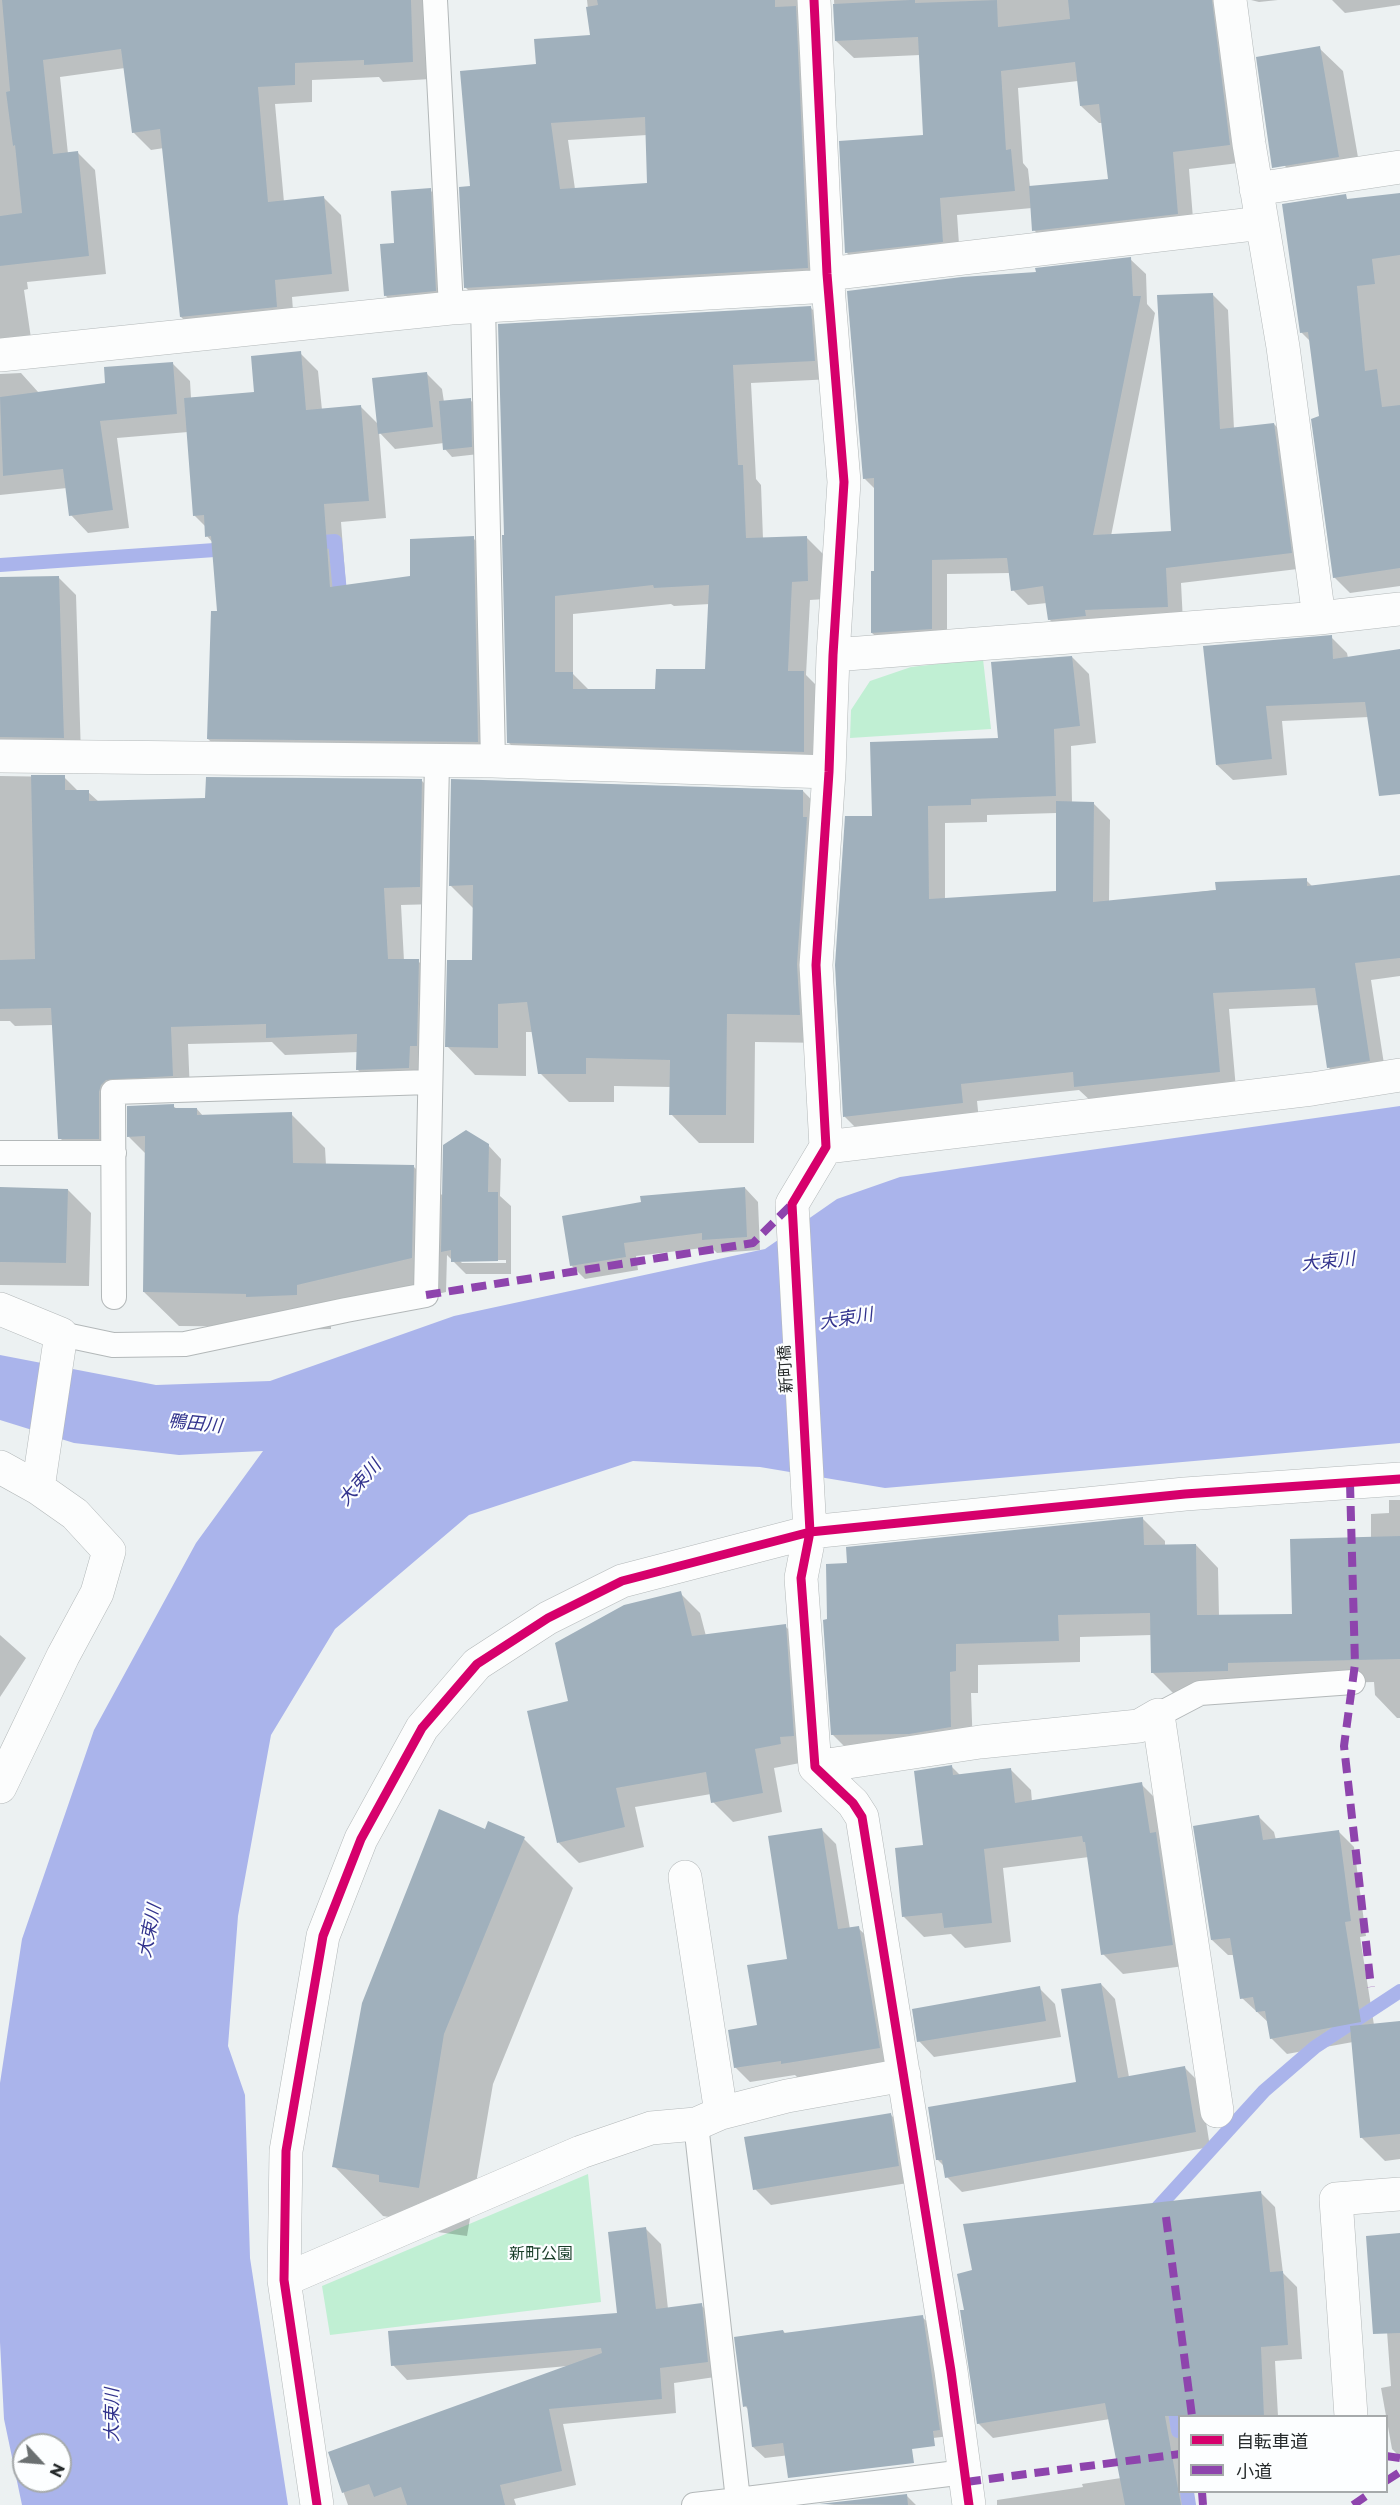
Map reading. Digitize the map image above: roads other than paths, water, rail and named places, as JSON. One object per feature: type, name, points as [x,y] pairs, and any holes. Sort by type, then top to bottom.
[{"type":"street","points":[[814,0],[828,280],[844,482],[833,656],[830,772],[816,965],[826,1147],[1312,1089],[1400,1075]]},
{"type":"street","points":[[1230,0],[1256,189],[1283,347],[1319,618]]},
{"type":"street","points":[[1256,189],[1400,167]]},
{"type":"street","points":[[0,355],[483,305],[828,280],[1262,223]]},
{"type":"street","points":[[833,656],[1319,618],[1400,609]]},
{"type":"street","points":[[0,756],[493,761],[830,772]]},
{"type":"street","name":"新町橋","points":[[815,1767],[801,1578],[810,1532],[792,1204],[826,1147]]},
{"type":"street","points":[[0,1309],[61,1334],[38,1488]]},
{"type":"street","points":[[0,1467],[38,1488],[75,1514],[109,1551],[97,1593],[63,1656],[0,1787]]},
{"type":"street","points":[[317,2505],[284,2280],[286,2151],[323,1936],[361,1839],[422,1728],[477,1664],[548,1618],[622,1581],[810,1532],[1173,1496],[1400,1479]]},
{"type":"street","points":[[815,1767],[980,1742],[1139,1726],[1158,1715],[1217,2111]]},
{"type":"street","points":[[815,1767],[853,1803],[862,1817],[904,2075],[969,2505]]},
{"type":"street","points":[[685,1877],[708,2118]]},
{"type":"street","points":[[284,2280],[581,2151],[651,2128],[708,2118],[788,2096],[904,2075]]},
{"type":"street","points":[[1351,2415],[1336,2199],[1400,2194]]},
{"type":"lane","points":[[435,0],[451,308]]},
{"type":"lane","points":[[483,305],[493,761]]},
{"type":"lane","points":[[61,1334],[113,1345],[185,1344],[426,1295],[437,762]]},
{"type":"lane","points":[[114,1298],[113,1092],[430,1082]]},
{"type":"lane","points":[[0,1153],[114,1153]]},
{"type":"lane","points":[[1158,1715],[1200,1693],[1353,1682]]},
{"type":"lane","points":[[708,2118],[738,2503]]},
{"type":"lane","points":[[694,2505],[738,2503],[965,2472]]},
{"type":"water","points":[[1400,1106],[1400,1443],[885,1488],[760,1467],[633,1461],[469,1515],[335,1629],[271,1735],[238,1916],[228,2046],[245,2095],[250,2258],[288,2505],[22,2505],[19,2493],[72,2493],[72,2433],[12,2433],[12,2457],[4,2419],[0,2342],[0,2083],[22,1939],[94,1730],[196,1543],[263,1451],[179,1455],[74,1443],[0,1420],[0,1355],[156,1385],[270,1381],[454,1316],[765,1249],[837,1199],[900,1177]]},
{"type":"waterway","points":[[308,543],[335,541],[341,603]]},
{"type":"waterway","points":[[0,565],[229,549]]},
{"type":"waterway","points":[[1151,2215],[1264,2091],[1315,2047],[1400,1991]]},
{"type":"waterway","points":[[1173,2399],[1178,2431]]},
{"type":"waterway","points":[[1187,2493],[1189,2505]]},
{"type":"water label","name":"大束川","points":[[1328,1262]]},
{"type":"water label","name":"大束川","points":[[846,1319]]},
{"type":"water label","name":"鴨田川","points":[[195,1424]]},
{"type":"water label","name":"大束川","points":[[360,1483]]},
{"type":"water label","name":"大束川","points":[[150,1931]]},
{"type":"water label","name":"大束川","points":[[113,2415]]},
{"type":"park label","name":"新町公園","points":[[541,2254]]}]
